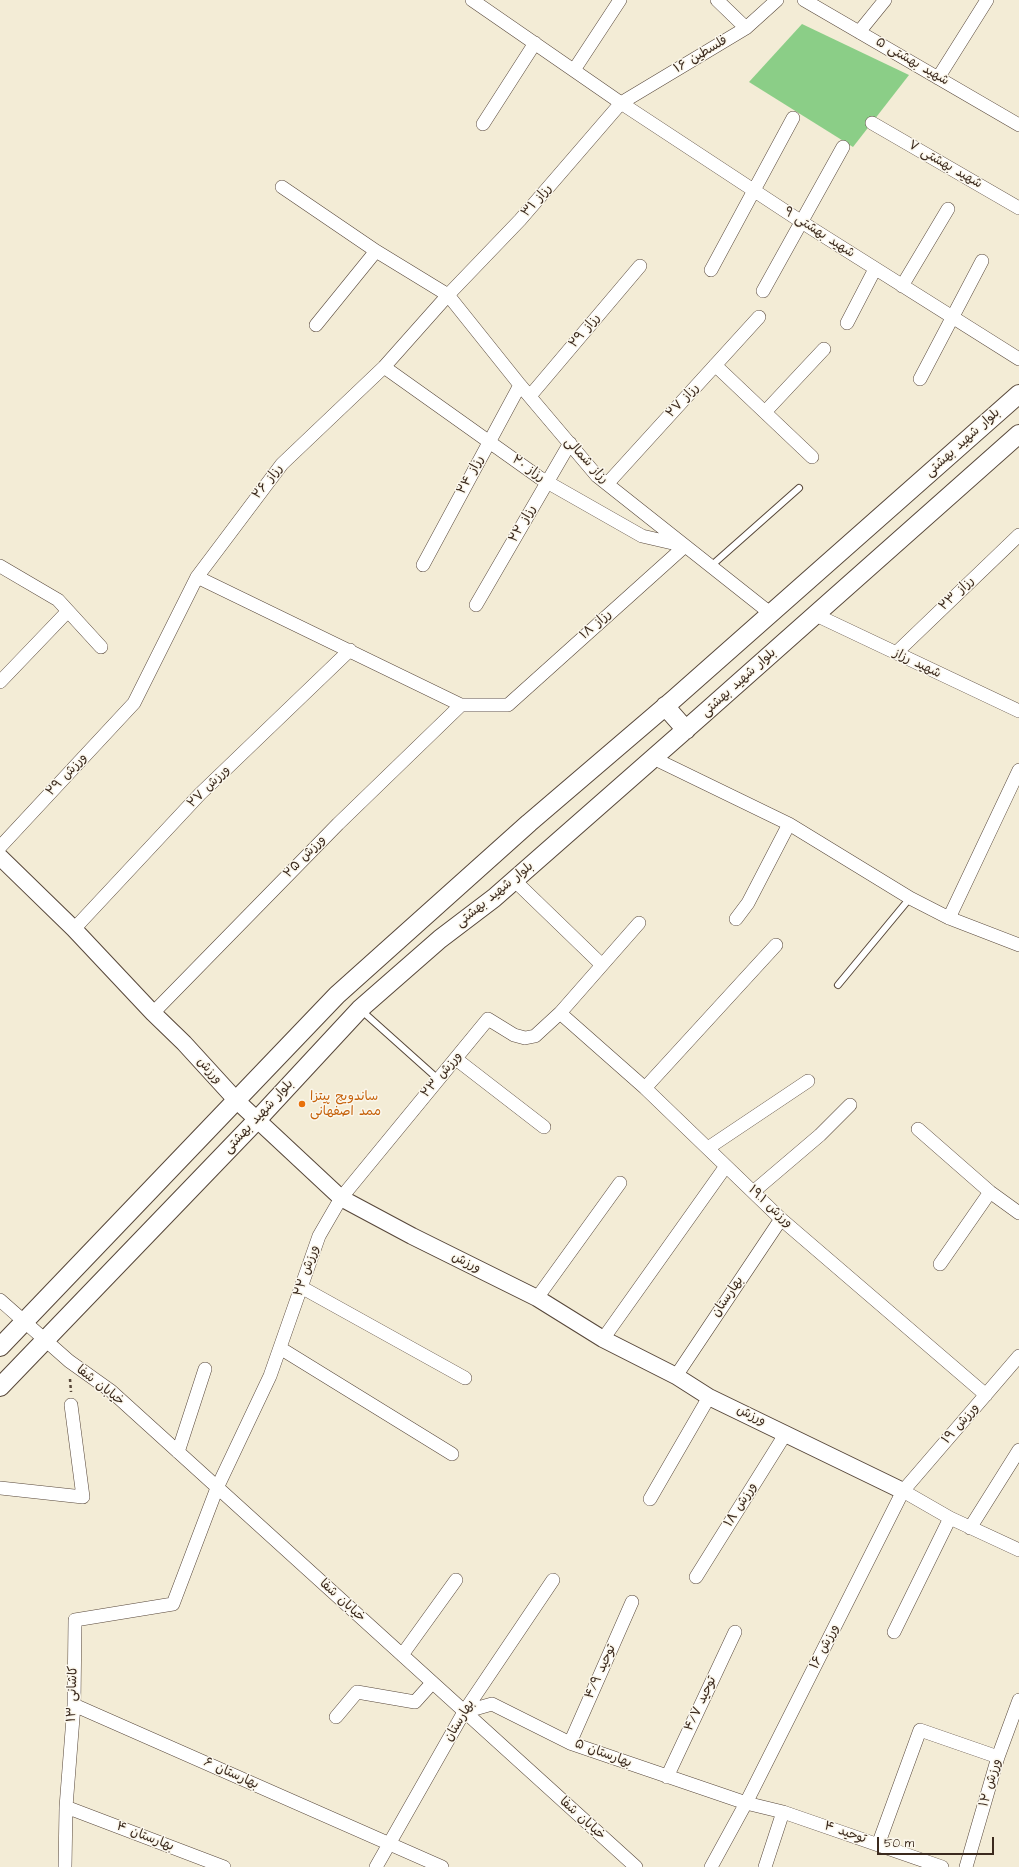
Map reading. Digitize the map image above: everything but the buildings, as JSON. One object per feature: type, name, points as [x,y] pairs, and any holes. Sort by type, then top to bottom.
[{"type":"main road","name":"بلوار شهید بهشتی","points":[[0,1347],[337,995],[529,823],[665,706],[1019,394]]},
{"type":"main road","name":"بلوار شهید بهشتی","points":[[0,1387],[257,1120],[360,1009],[440,939],[494,898],[686,730],[1019,434]]},
{"type":"main road","points":[[665,706],[686,730]]},
{"type":"street","points":[[574,70],[620,0]]},
{"type":"street","points":[[717,0],[746,28]]},
{"type":"street","name":"فلسطین ۱۶","points":[[621,103],[746,28],[777,0]]},
{"type":"street","name":"شهید بهشتی ۵","points":[[804,0],[1019,125]]},
{"type":"street","points":[[859,32],[885,0]]},
{"type":"street","points":[[938,78],[987,0]]},
{"type":"street","name":"شهید بهشتی ۹","points":[[478,1],[621,103],[801,222],[1019,359]]},
{"type":"street","points":[[483,124],[535,43]]},
{"type":"street","name":"رزاز ۳۱","points":[[448,295],[520,220],[621,103]]},
{"type":"street","points":[[711,270],[793,118]]},
{"type":"street","name":"شهید بهشتی ۷","points":[[872,122],[1019,208]]},
{"type":"street","points":[[763,291],[843,147]]},
{"type":"street","name":"رزاز شمالی","points":[[282,187],[376,251],[448,295],[520,385],[597,476],[770,613]]},
{"type":"street","points":[[902,286],[948,209]]},
{"type":"street","points":[[316,325],[376,251]]},
{"type":"street","points":[[920,379],[982,261]]},
{"type":"street","name":"رزاز ۲۹","points":[[530,396],[640,266]]},
{"type":"street","points":[[847,323],[875,269]]},
{"type":"street","name":"رزاز ۲۶","points":[[134,703],[197,577],[282,464],[384,367],[448,295]]},
{"type":"street","name":"رزاز ۲۷","points":[[606,484],[759,317]]},
{"type":"street","points":[[765,412],[824,349]]},
{"type":"street","points":[[715,365],[812,457]]},
{"type":"street","name":"رزاز ۲۰","points":[[384,367],[547,482],[642,536],[685,546]]},
{"type":"street","name":"رزاز ۲۴","points":[[423,565],[520,385]]},
{"type":"street","name":"رزاز ۲۲","points":[[476,605],[570,443]]},
{"type":"street","name":"رزاز ۲۳","points":[[896,653],[1019,536]]},
{"type":"street","name":"رزاز ۱۸","points":[[461,705],[508,705],[685,546]]},
{"type":"street","points":[[0,566],[58,600],[102,647]]},
{"type":"street","points":[[197,577],[461,705]]},
{"type":"street","points":[[0,682],[68,611]]},
{"type":"street","name":"شهید رزاز","points":[[816,615],[1019,711]]},
{"type":"street","name":"ورزش ۲۷","points":[[74,929],[200,794],[350,650]]},
{"type":"street","name":"ورزش ۲۹","points":[[0,847],[134,703]]},
{"type":"street","name":"ورزش ۲۵","points":[[153,1013],[338,824],[461,705]]},
{"type":"street","points":[[653,758],[789,824],[910,898],[949,918],[1019,945]]},
{"type":"street","points":[[949,918],[1019,770]]},
{"type":"street","points":[[736,919],[748,903],[789,824]]},
{"type":"street","name":"ورزش","points":[[0,857],[74,929],[153,1013],[184,1043],[237,1101],[341,1198],[412,1236],[537,1298],[603,1339],[676,1376],[709,1396],[903,1491],[970,1528],[1019,1550]]},
{"type":"street","points":[[514,880],[602,965]]},
{"type":"street","points":[[560,1013],[639,923]]},
{"type":"street","points":[[645,1088],[776,945]]},
{"type":"street","name":"ورزش ۱۹.۱","points":[[560,1013],[645,1088],[781,1218],[986,1394]]},
{"type":"street","name":"ورزش ۲۳","points":[[341,1198],[488,1019],[514,1035],[524,1038],[535,1036],[560,1013]]},
{"type":"street","points":[[456,1059],[544,1127]]},
{"type":"street","points":[[708,1148],[808,1081]]},
{"type":"street","points":[[753,1192],[820,1135],[850,1105]]},
{"type":"street","points":[[918,1129],[990,1192],[1019,1213]]},
{"type":"street","points":[[603,1339],[726,1166]]},
{"type":"street","points":[[537,1298],[620,1183]]},
{"type":"street","points":[[940,1264],[990,1192]]},
{"type":"street","name":"ورزش ۲۲","points":[[172,1604],[217,1488],[270,1376],[319,1236],[341,1198]]},
{"type":"street","name":"بهارستان","points":[[676,1376],[781,1218]]},
{"type":"street","points":[[301,1287],[465,1378]]},
{"type":"street","points":[[0,1300],[24,1322]]},
{"type":"street","name":"خیابان شفا","points":[[24,1322],[69,1362],[111,1391],[636,1867]]},
{"type":"street","points":[[280,1348],[452,1454]]},
{"type":"street","name":"ورزش ۱۹","points":[[903,1491],[1019,1356]]},
{"type":"street","points":[[178,1452],[205,1369]]},
{"type":"street","points":[[650,1499],[709,1396]]},
{"type":"street","points":[[0,1488],[83,1497],[71,1405]]},
{"type":"street","name":"ورزش ۱۸","points":[[696,1577],[786,1433]]},
{"type":"street","points":[[970,1528],[1019,1450]]},
{"type":"street","name":"ورزش ۱۶","points":[[711,1867],[746,1803],[903,1491]]},
{"type":"street","points":[[894,1632],[950,1518]]},
{"type":"street","points":[[402,1655],[456,1580]]},
{"type":"street","name":"بهارستان","points":[[376,1867],[464,1712],[553,1580]]},
{"type":"street","name":"توحید ۴/۹","points":[[570,1742],[632,1602]]},
{"type":"street","name":"کاشانی ۱۳","points":[[64,1867],[66,1807],[74,1705],[75,1620],[172,1604]]},
{"type":"street","name":"توحید ۴/۷","points":[[668,1777],[735,1632]]},
{"type":"street","points":[[336,1717],[357,1692],[414,1702],[432,1683]]},
{"type":"street","name":"ورزش ۱۲","points":[[966,1867],[998,1757],[1019,1700]]},
{"type":"street","name":"بهارستان ۵","points":[[464,1712],[492,1704],[570,1742],[746,1803]]},
{"type":"street","name":"بهارستان ۶","points":[[74,1705],[442,1867]]},
{"type":"street","points":[[878,1845],[920,1730],[998,1757]]},
{"type":"street","name":"توحید ۴","points":[[746,1803],[783,1812],[942,1867]]},
{"type":"street","name":"بهارستان ۴","points":[[66,1807],[224,1867]]},
{"type":"street","points":[[765,1867],[783,1812]]},
{"type":"lane","points":[[711,566],[799,488]]},
{"type":"lane","points":[[838,985],[910,898]]},
{"type":"lane","points":[[360,1009],[438,1079]]},
{"type":"path","points":[[69,1362],[71,1405]]},
{"type":"green space","points":[[802,24],[909,75],[853,147],[749,82]]},
{"type":"place","name":"ساندویچ پیتزا ممد اصفهانی","points":[[302,1104]]}]
